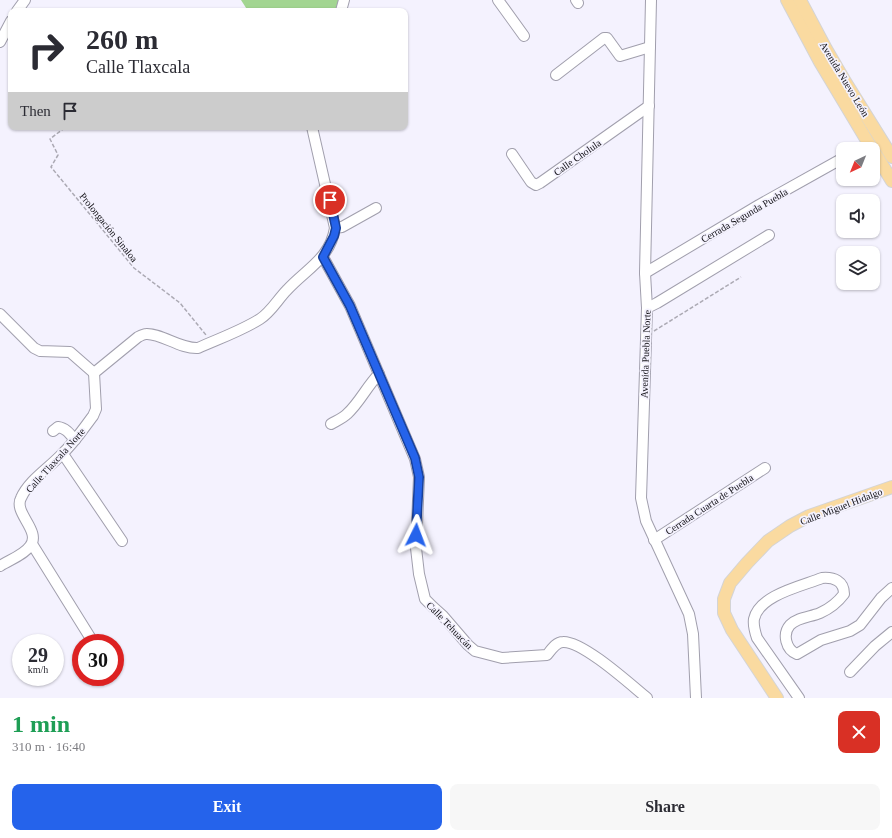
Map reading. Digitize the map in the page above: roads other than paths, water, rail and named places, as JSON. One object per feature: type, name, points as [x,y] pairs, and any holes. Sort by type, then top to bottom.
[{"type":"main road","name":"Avenida Nuevo León","points":[[787,0],[866,142]]},
{"type":"main road","name":"Avenida Nuevo León","points":[[800,0],[836,67],[892,157]]},
{"type":"main road","name":"Avenida Nuevo León","points":[[880,164],[892,181]]},
{"type":"main road","name":"Calle Miguel Hidalgo","points":[[777,698],[732,630],[724,613],[724,599],[730,583],[768,541],[790,526],[808,516],[892,486]]},
{"type":"street","points":[[498,0],[524,36]]},
{"type":"street","name":"Avenida Puebla Norte","points":[[651,0],[646,273],[647,308],[641,498],[646,521],[689,614],[694,634],[696,698]]},
{"type":"street","points":[[0,42],[8,27]]},
{"type":"street","points":[[556,75],[604,38],[607,38],[610,41],[620,56],[650,48]]},
{"type":"street","name":"Calle Cholula","points":[[512,154],[531,182],[536,185],[649,106]]},
{"type":"street","points":[[0,314],[4,323],[34,348],[40,351],[70,352],[94,373],[138,337],[146,334],[155,335],[190,348],[198,348],[261,319],[268,313],[289,287],[308,272],[323,257],[334,236],[336,228],[313,130]]},
{"type":"street","name":"Cerrada Segunda Puebla","points":[[646,273],[759,205],[836,162]]},
{"type":"street","points":[[336,228],[342,227],[376,208]]},
{"type":"street","points":[[647,308],[769,236]]},
{"type":"street","name":"Calle Tehuacán","points":[[323,257],[350,306],[415,458],[419,477],[416,548],[418,574],[425,599],[475,651],[502,658],[539,656],[547,655],[557,644],[562,642],[568,643],[582,648],[591,654],[616,672],[647,698]]},
{"type":"street","name":"Calle Tlaxcala Norte","points":[[32,544],[32,531],[19,506],[20,499],[32,483],[63,454],[93,416],[96,409],[94,373]]},
{"type":"street","points":[[331,424],[347,415],[371,382],[380,374]]},
{"type":"street","points":[[53,430],[58,427],[62,427],[75,440]]},
{"type":"street","points":[[63,454],[122,541]]},
{"type":"street","name":"Cerrada Cuarta de Puebla","points":[[654,540],[765,468]]},
{"type":"street","points":[[0,566],[27,550],[32,544],[88,634]]},
{"type":"street","points":[[799,698],[757,638],[754,630],[754,619],[760,608],[766,601],[778,594],[822,578],[836,579],[841,583],[844,588],[844,594],[830,608],[820,614],[796,620],[790,625],[787,630],[786,637],[788,647],[791,652],[797,654],[821,640],[850,631],[860,625],[881,598],[892,588]]},
{"type":"street","points":[[850,672],[875,646],[892,632]]}]
